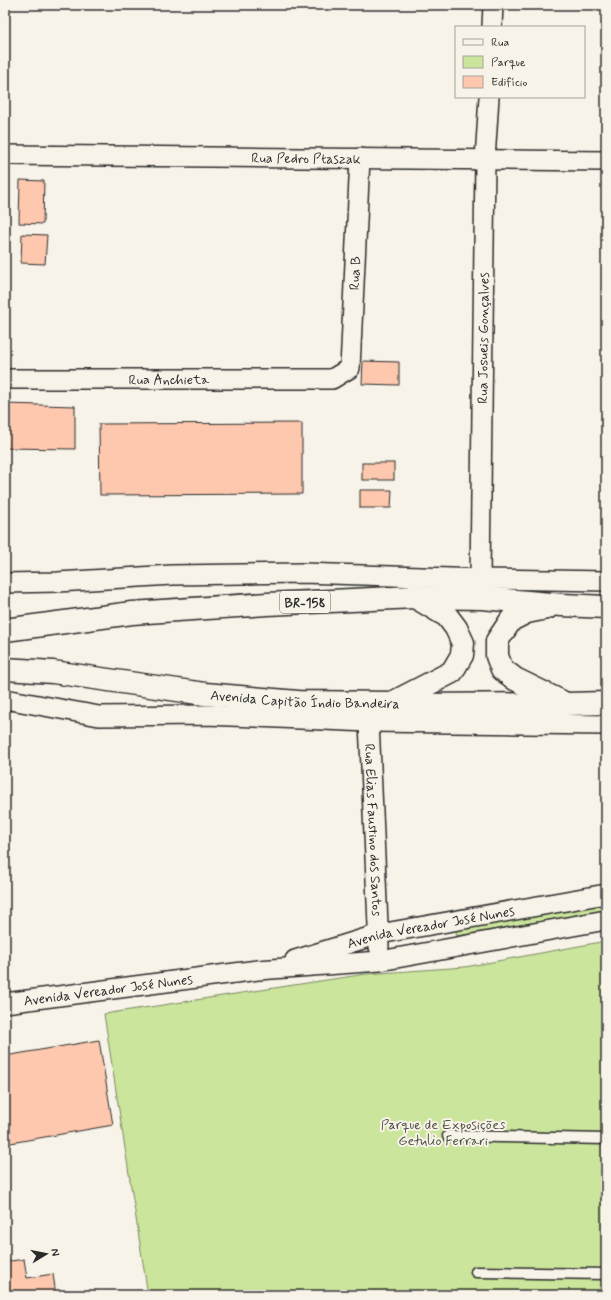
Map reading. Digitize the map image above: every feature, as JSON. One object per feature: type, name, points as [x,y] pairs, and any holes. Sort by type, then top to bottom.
[{"type":"main road","name":"BR-158","points":[[5,630],[132,613],[267,604],[415,597],[482,598],[606,607]]},
{"type":"main road","points":[[392,703],[452,672],[462,655],[463,643],[456,628],[447,616],[415,597]]},
{"type":"main road","points":[[562,605],[527,612],[511,620],[497,641],[497,656],[502,669],[515,679],[566,704]]},
{"type":"main road","name":"Avenida Capitão Índio Bandeira","points":[[5,669],[53,672],[205,694],[298,702],[392,703],[419,705],[606,703]]},
{"type":"street","points":[[492,26],[493,5]]},
{"type":"street","name":"Rua Josueis Gonçalves","points":[[480,579],[485,160],[488,98]]},
{"type":"street","name":"Rua Pedro Ptaszak","points":[[5,155],[606,161]]},
{"type":"street","name":"Rua B","points":[[332,379],[350,368],[360,158]]},
{"type":"street","name":"Rua Anchieta","points":[[5,379],[332,379]]},
{"type":"street","points":[[5,584],[172,575],[303,573],[480,579],[606,581]]},
{"type":"street","points":[[5,699],[99,716],[206,715],[369,722],[606,725]]},
{"type":"street","name":"Rua Elias Faustino dos Santos","points":[[369,722],[380,961]]},
{"type":"street","name":"Avenida Vereador José Nunes","points":[[258,970],[379,934],[606,894]]},
{"type":"street","name":"Avenida Vereador José Nunes","points":[[5,1003],[258,970],[380,961],[606,920]]},
{"type":"lane","points":[[448,1136],[606,1140]]},
{"type":"lane","points":[[476,1272],[606,1274]]},
{"type":"green space","points":[[606,903],[606,910],[457,936],[455,928]]},
{"type":"green space","name":"Parque de Exposições Getulio Ferrari","points":[[606,941],[606,1295],[148,1295],[104,1014],[366,974],[465,967]]},
{"type":"building","points":[[20,180],[44,181],[43,224],[19,223]]},
{"type":"building","points":[[22,234],[47,235],[45,264],[21,263]]},
{"type":"building","points":[[363,361],[399,362],[399,385],[362,384]]},
{"type":"building","points":[[5,404],[75,406],[75,449],[5,448]]},
{"type":"building","points":[[302,423],[302,494],[100,495],[99,424]]},
{"type":"building","points":[[362,463],[394,463],[394,480],[362,480]]},
{"type":"building","points":[[360,490],[392,490],[391,508],[360,508]]},
{"type":"building","points":[[99,1040],[113,1125],[5,1144],[5,1056]]},
{"type":"building","points":[[24,1259],[27,1278],[53,1274],[56,1295],[5,1295],[5,1262]]}]
